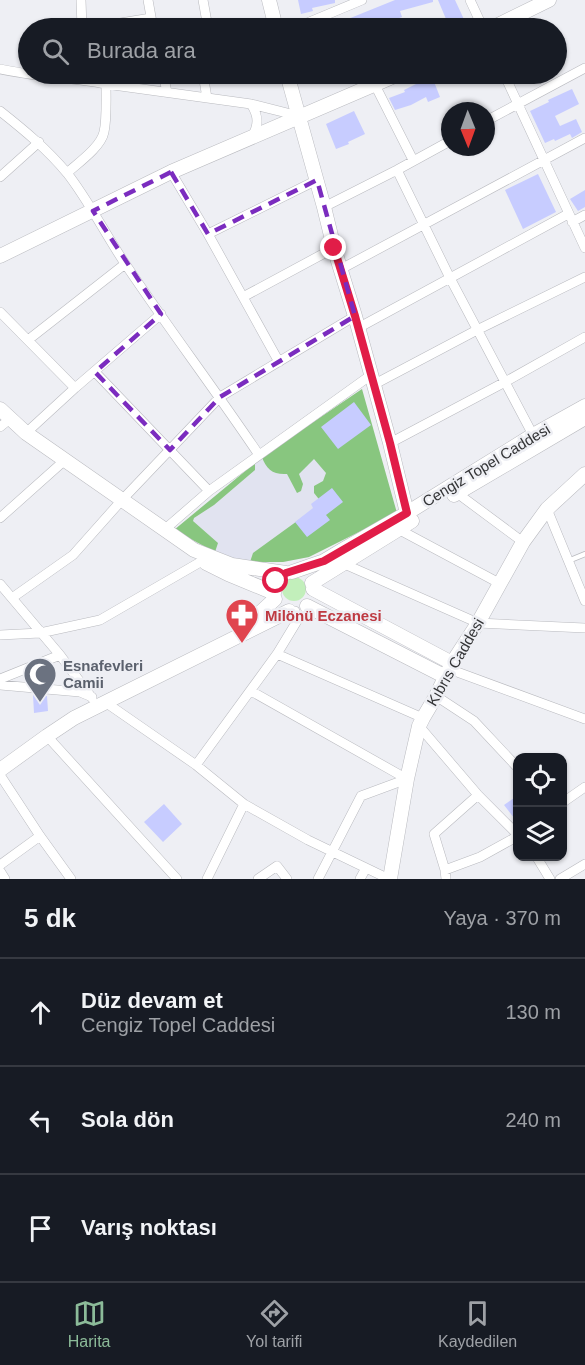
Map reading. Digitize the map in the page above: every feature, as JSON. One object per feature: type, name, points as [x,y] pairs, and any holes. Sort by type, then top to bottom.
[{"type":"street","points":[[81,0],[82,18]]},
{"type":"street","points":[[148,0],[151,18]]},
{"type":"street","points":[[203,0],[206,18]]},
{"type":"street","points":[[269,0],[274,18]]},
{"type":"street","points":[[315,18],[343,4],[362,0]]},
{"type":"street","points":[[470,0],[478,18]]},
{"type":"street","points":[[512,18],[549,0]]},
{"type":"street","points":[[567,78],[585,68]]},
{"type":"street","points":[[0,69],[18,73]]},
{"type":"street","points":[[67,173],[101,140],[104,132],[106,84],[251,105],[299,116]]},
{"type":"street","points":[[165,84],[167,92]]},
{"type":"street","points":[[204,84],[207,98]]},
{"type":"street","points":[[290,84],[334,248],[357,322],[407,513]]},
{"type":"street","points":[[509,84],[585,248]]},
{"type":"street","points":[[495,116],[556,84]]},
{"type":"street","points":[[0,256],[171,172],[375,85],[413,160]]},
{"type":"street","points":[[251,105],[257,120],[251,138]]},
{"type":"street","points":[[0,111],[39,142],[67,173],[125,264],[259,454]]},
{"type":"street","points":[[340,269],[585,138]]},
{"type":"street","points":[[0,177],[39,142]]},
{"type":"street","points":[[324,207],[441,146]]},
{"type":"street","points":[[397,170],[450,278],[533,435]]},
{"type":"street","points":[[171,172],[279,363]]},
{"type":"street","points":[[208,234],[317,180]]},
{"type":"street","points":[[12,598],[73,555],[220,397],[357,322],[570,218],[585,215]]},
{"type":"street","points":[[243,297],[334,248]]},
{"type":"street","points":[[28,340],[125,264]]},
{"type":"street","points":[[164,530],[209,491],[259,454],[372,380],[585,277]]},
{"type":"street","points":[[0,312],[75,388]]},
{"type":"street","points":[[26,433],[161,314]]},
{"type":"street","points":[[390,443],[585,337]]},
{"type":"street","points":[[95,372],[209,491]]},
{"type":"street","name":"Cengiz Topel Caddesi","points":[[289,572],[324,561],[585,406]]},
{"type":"street","points":[[4,418],[198,556],[228,574],[274,596],[283,609],[297,610],[449,670],[585,719]]},
{"type":"street","name":"Cengiz Topel Caddesi","points":[[312,586],[342,563],[585,418]]},
{"type":"street","points":[[0,518],[66,460]]},
{"type":"street","name":"Kıbrıs Caddesi","points":[[389,879],[407,779],[421,722],[523,542],[547,509],[585,474]]},
{"type":"street","points":[[457,493],[523,542]]},
{"type":"street","points":[[547,509],[585,601]]},
{"type":"street","points":[[398,529],[499,584]]},
{"type":"street","points":[[0,635],[40,633],[100,620],[198,556],[232,565],[303,574],[312,586],[449,670]]},
{"type":"street","points":[[342,563],[478,623],[585,628]]},
{"type":"street","points":[[0,770],[99,700],[249,622],[274,596],[276,581],[289,572]]},
{"type":"street","points":[[0,584],[99,700]]},
{"type":"street","points":[[0,759],[65,713],[99,700],[297,610],[311,601],[312,586]]},
{"type":"street","points":[[196,765],[278,654],[297,621],[297,610]]},
{"type":"street","points":[[278,654],[421,722],[478,795],[513,831]]},
{"type":"street","points":[[0,679],[60,655]]},
{"type":"street","points":[[0,685],[80,693],[99,700],[196,765],[243,804],[332,852],[389,879]]},
{"type":"street","points":[[252,690],[407,779]]},
{"type":"street","points":[[436,696],[474,721],[513,763]]},
{"type":"street","points":[[47,736],[177,879]]},
{"type":"street","points":[[0,775],[71,879]]},
{"type":"street","points":[[318,879],[361,796],[407,779]]},
{"type":"street","points":[[567,800],[585,787]]},
{"type":"street","points":[[478,795],[434,834],[446,875],[513,839]]},
{"type":"street","points":[[207,879],[243,804]]},
{"type":"street","points":[[0,865],[40,836]]},
{"type":"street","points":[[539,861],[550,879]]},
{"type":"street","points":[[560,879],[585,864]]},
{"type":"street","points":[[258,879],[277,866],[287,879]]},
{"type":"street","points":[[360,879],[366,868]]},
{"type":"street","points":[[0,871],[5,879]]},
{"type":"lane","points":[[568,561],[585,554]]},
{"type":"highlighted area","points":[[171,172],[208,234],[317,180],[355,316],[220,397],[170,450],[95,372],[161,314],[93,211]]},
{"type":"shaded area","points":[[362,389],[309,557],[283,562],[255,563],[238,560],[215,552],[174,530],[262,457]]},
{"type":"green space","points":[[362,389],[397,513],[309,557],[283,562],[250,562],[253,553],[322,503],[314,493],[314,486],[323,481],[326,473],[314,459],[299,474],[303,484],[301,491],[297,493],[287,474],[271,470],[262,457]]},
{"type":"green space","points":[[255,463],[255,470],[214,505],[194,518],[193,521],[218,543],[215,552],[174,530]]},
{"type":"green space","points":[[294,577],[303,580],[306,589],[303,598],[294,601],[285,598],[282,589],[285,580]]},
{"type":"building","points":[[298,0],[335,0],[335,3],[312,8],[313,11],[301,14]]},
{"type":"building","points":[[395,0],[433,0],[433,2],[400,11],[402,17],[399,18],[350,18]]},
{"type":"building","points":[[438,0],[455,0],[463,18],[446,18]]},
{"type":"building","points":[[416,84],[435,84],[440,97],[428,102],[426,97],[395,110],[389,98],[405,92],[404,90]]},
{"type":"building","points":[[572,89],[579,104],[555,116],[560,126],[576,119],[582,132],[572,138],[570,134],[545,143],[530,111]]},
{"type":"building","points":[[354,111],[365,134],[336,149],[326,124]]},
{"type":"building","points":[[538,174],[556,212],[523,229],[505,190]]},
{"type":"building","points":[[585,190],[585,207],[578,211],[570,199]]},
{"type":"building","points":[[354,402],[371,425],[338,449],[321,427]]},
{"type":"building","points":[[332,488],[343,502],[326,515],[330,520],[307,537],[295,522],[313,508],[311,504]]},
{"type":"building","name":"Esnafevleri Camii","points":[[33,695],[47,696],[48,711],[34,713]]},
{"type":"building","points":[[513,799],[513,817],[504,805]]},
{"type":"building","points":[[164,804],[182,824],[163,842],[144,822]]},
{"type":"place","name":"Milönü Eczanesi","points":[[242,644]]},
{"type":"place","name":"Esnafevleri Camii","points":[[40,703]]},
{"type":"route","points":[[276,581],[286,573],[324,561],[407,513],[390,443],[334,248]]}]
